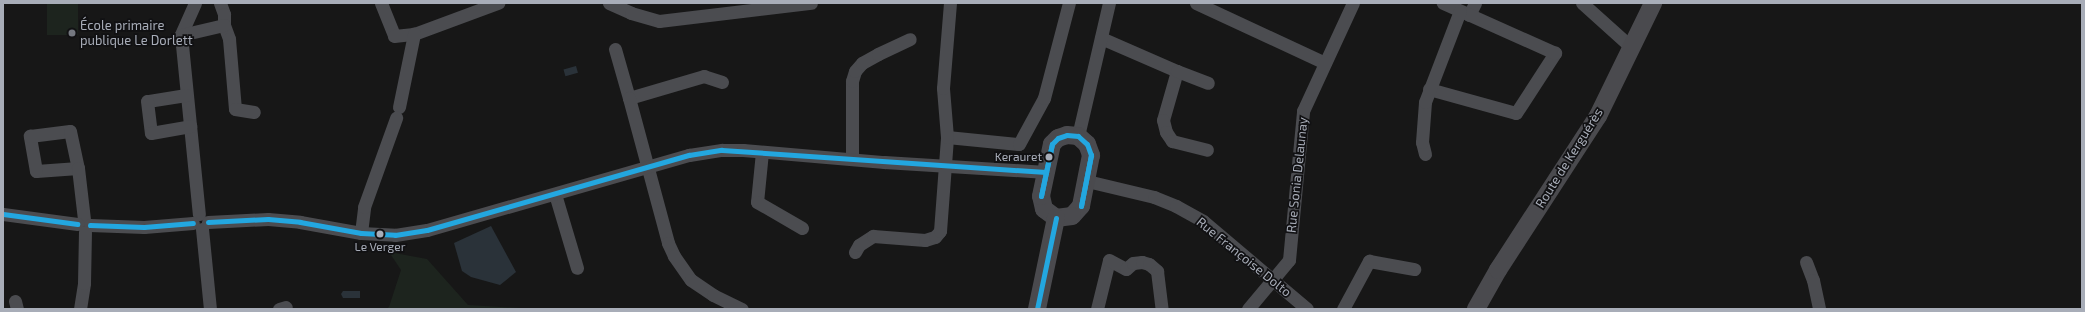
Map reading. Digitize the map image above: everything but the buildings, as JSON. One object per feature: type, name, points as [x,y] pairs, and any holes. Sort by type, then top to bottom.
[{"type":"street","points":[[195,3],[181,35],[186,95],[210,309]]},
{"type":"street","points":[[220,3],[224,14],[224,26],[229,39],[235,109],[254,112]]},
{"type":"street","points":[[381,3],[394,36],[414,34],[498,3]]},
{"type":"street","points":[[609,3],[631,13],[659,21],[812,3]]},
{"type":"street","points":[[855,252],[859,245],[873,236],[925,240],[935,237],[940,231],[942,221],[947,137],[943,88],[950,3]]},
{"type":"street","points":[[947,137],[1019,144],[1044,98],[1069,3]]},
{"type":"street","points":[[1078,136],[1109,3]]},
{"type":"street","name":"Rue Sonia Delaunay","points":[[1248,309],[1289,260],[1303,112],[1353,3]]},
{"type":"street","points":[[1429,89],[1516,113],[1555,53],[1468,9],[1443,3]]},
{"type":"street","points":[[1582,3],[1631,48]]},
{"type":"street","name":"Route de Kerguérès","points":[[1476,309],[1498,270],[1598,116],[1654,3]]},
{"type":"street","points":[[1203,4],[1325,62]]},
{"type":"street","points":[[1425,154],[1422,142],[1426,102],[1429,89],[1468,9]]},
{"type":"street","points":[[181,35],[224,26]]},
{"type":"street","points":[[361,233],[364,207],[398,112],[414,34]]},
{"type":"street","points":[[1101,38],[1208,83]]},
{"type":"street","points":[[852,158],[852,81],[855,71],[862,63],[910,39]]},
{"type":"street","points":[[615,49],[668,243],[682,270],[691,280],[713,295],[742,309]]},
{"type":"street","points":[[1177,71],[1164,120],[1166,132],[1172,141],[1207,150]]},
{"type":"street","points":[[629,98],[704,76],[722,82]]},
{"type":"street","points":[[186,95],[147,101],[151,133],[190,126]]},
{"type":"street","points":[[1067,135],[1078,136],[1087,144],[1091,155],[1081,206],[1072,216],[1056,218],[1044,209],[1041,196],[1052,144],[1058,138],[1067,135]]},
{"type":"street","points":[[3,214],[84,225],[144,227],[200,222],[268,219],[300,222],[361,233],[395,235],[427,230],[688,155],[722,150],[1046,172]]},
{"type":"street","points":[[762,152],[757,202],[802,228]]},
{"type":"street","points":[[78,168],[84,225],[84,282],[80,309]]},
{"type":"street","name":"Rue Françoise Dolto","points":[[1087,181],[1154,197],[1176,206],[1203,221],[1307,309]]},
{"type":"street","points":[[555,194],[577,268]]},
{"type":"street","points":[[1037,309],[1056,218]]},
{"type":"street","points":[[1097,309],[1109,260],[1126,269],[1133,263],[1142,262],[1149,264],[1157,271],[1162,309]]},
{"type":"street","points":[[1344,309],[1369,261],[1414,269]]},
{"type":"street","points":[[1806,262],[1813,280],[1819,309]]},
{"type":"shaded area","points":[[47,3],[78,3],[78,35],[47,35]]},
{"type":"shaded area","points":[[576,66],[578,73],[565,76],[564,70]]},
{"type":"shaded area","points":[[491,226],[516,272],[500,285],[471,277],[462,271],[454,243]]},
{"type":"shaded area","points":[[389,252],[427,259],[468,305],[538,309],[386,309],[389,307],[401,270]]},
{"type":"shaded area","points":[[343,291],[360,291],[360,298],[343,298],[341,294]]},
{"type":"transit line","points":[[1052,144],[1058,138],[1067,135],[1078,136],[1087,144],[1091,155]]},
{"type":"transit line","points":[[1041,196],[1052,144]]},
{"type":"transit line","points":[[1041,196],[1052,144]]},
{"type":"transit line","points":[[208,222],[268,219],[300,222],[361,233],[395,235],[427,230],[689,155],[722,150],[1046,172]]},
{"type":"transit line","points":[[1081,206],[1091,155]]},
{"type":"transit line","points":[[1081,206],[1091,155]]},
{"type":"transit line","points":[[3,214],[77,224]]},
{"type":"transit line","points":[[1037,309],[1056,218]]},
{"type":"transit line","points":[[90,225],[144,227],[193,223]]},
{"type":"place","name":"École primaire publique Le Dorlett","points":[[72,33]]},
{"type":"place","name":"Kerauret","points":[[1049,157]]},
{"type":"place","name":"Le Verger","points":[[380,234]]}]
